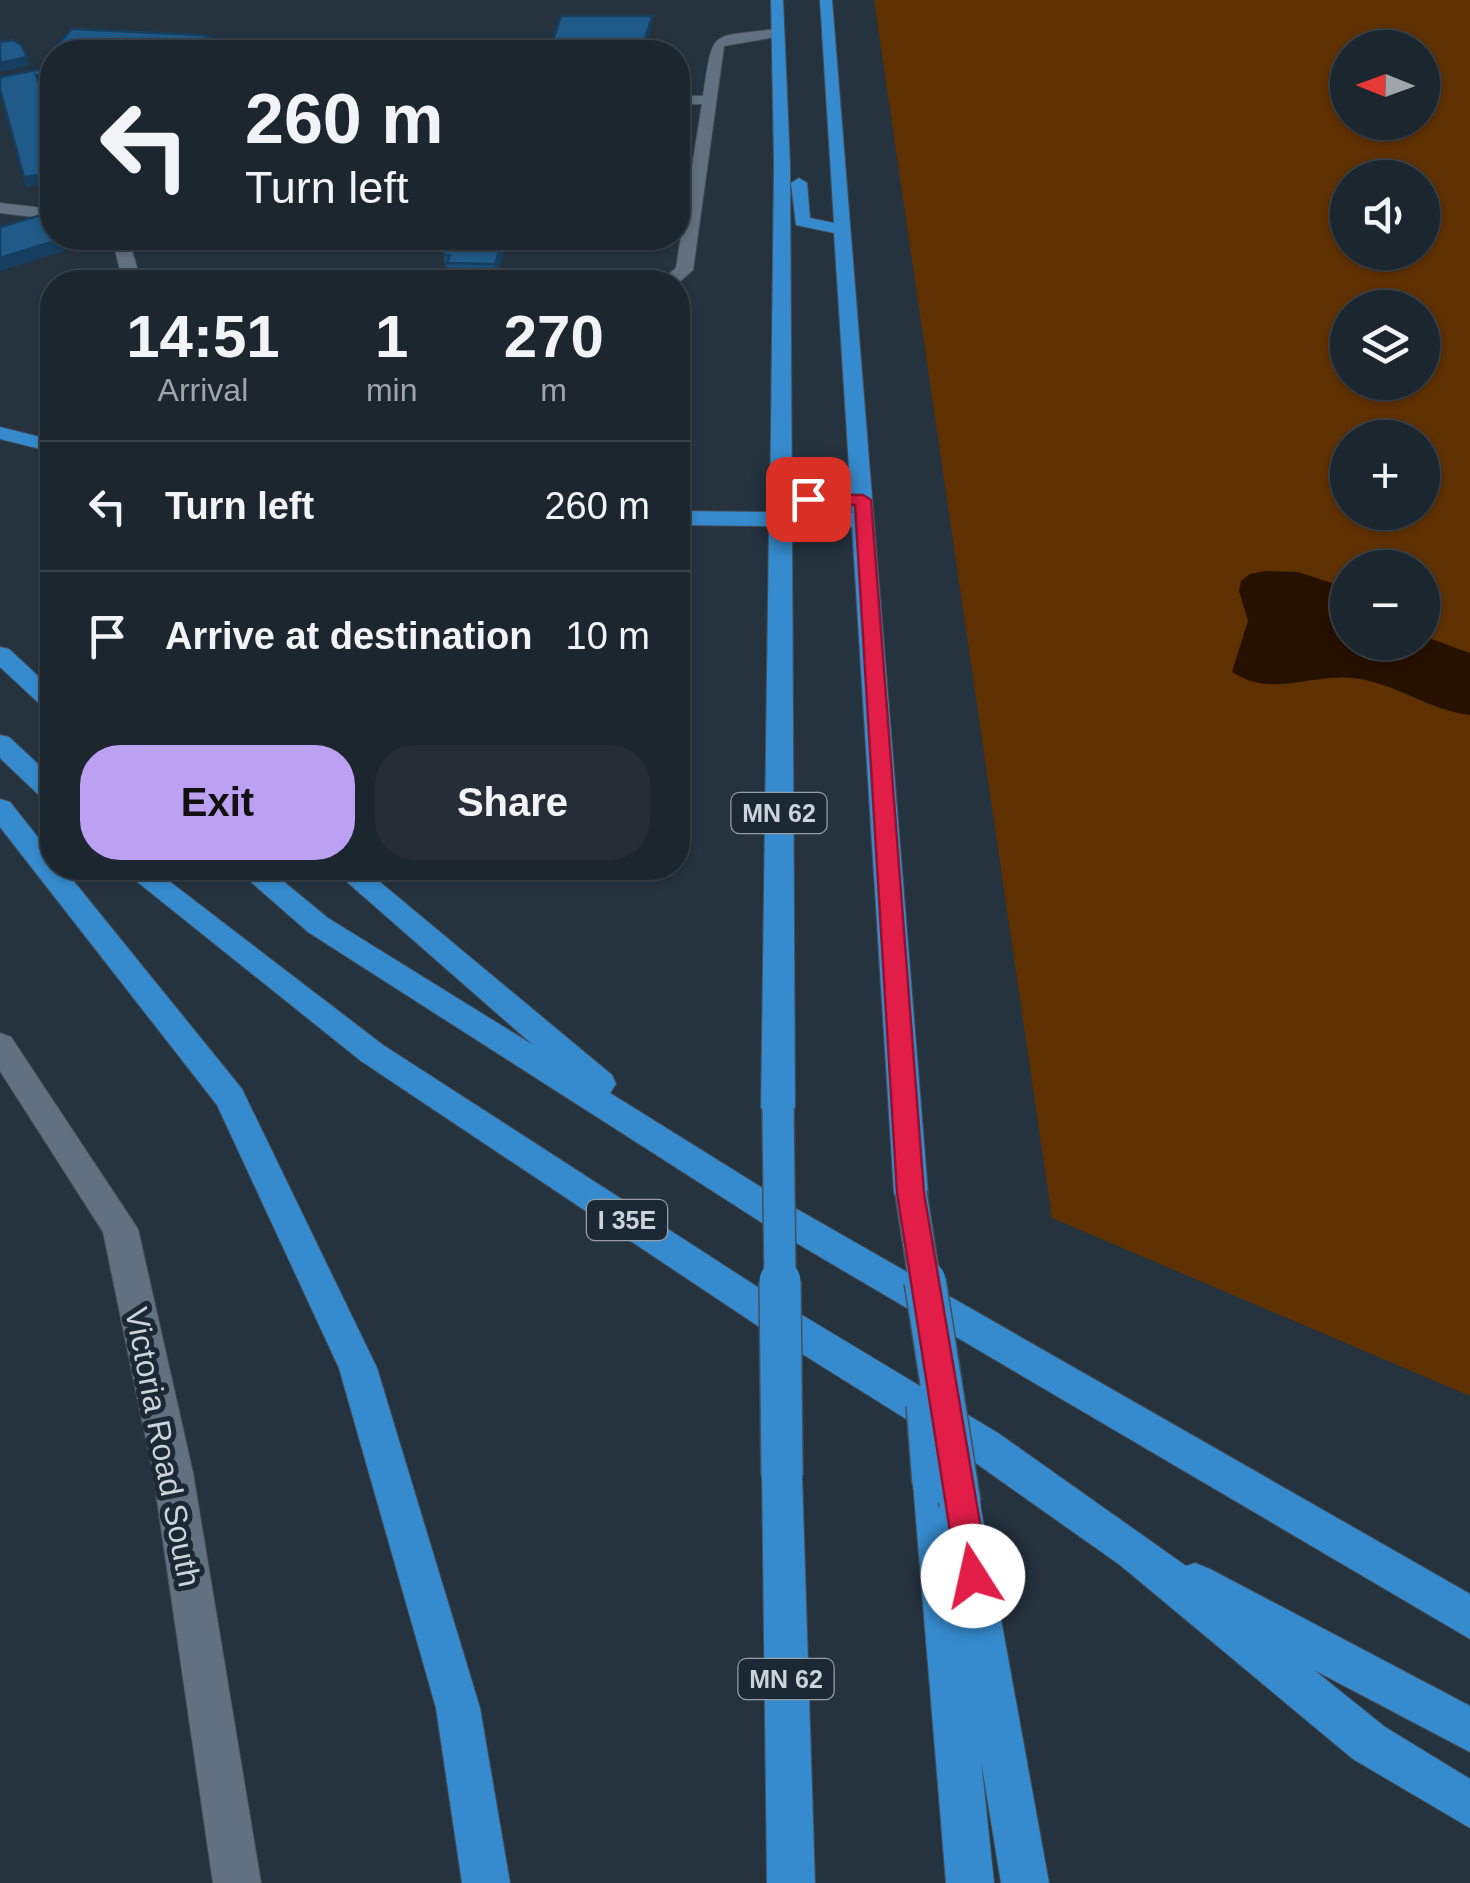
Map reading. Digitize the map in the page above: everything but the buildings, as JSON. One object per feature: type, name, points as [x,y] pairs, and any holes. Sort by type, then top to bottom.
[{"type":"highway","name":"MN 62","points":[[776,0],[783,33],[776,73],[782,162],[778,1108],[791,1883]]},
{"type":"highway","points":[[826,0],[910,1193],[946,1493],[970,1883]]},
{"type":"highway","points":[[812,38],[824,122],[834,149]]},
{"type":"highway","points":[[776,73],[794,123],[800,216],[812,226],[844,228]]},
{"type":"highway","points":[[0,433],[40,443]]},
{"type":"highway","points":[[690,498],[781,509]]},
{"type":"highway","points":[[690,517],[781,509],[864,510]]},
{"type":"highway","points":[[0,654],[40,691]]},
{"type":"highway","points":[[0,743],[40,781]]},
{"type":"highway","points":[[0,808],[40,858]]},
{"type":"highway","points":[[57,880],[230,1098],[358,1368],[458,1708],[486,1883]]},
{"type":"highway","name":"I 35E","points":[[149,880],[372,1053],[774,1317],[925,1407],[1134,1552],[1470,1730]]},
{"type":"highway","points":[[264,880],[318,925],[776,1214],[1470,1618]]},
{"type":"highway","points":[[359,880],[590,1077],[776,1214]]},
{"type":"highway","points":[[946,1493],[1026,1883]]},
{"type":"highway","points":[[1134,1552],[1369,1742],[1470,1805]]},
{"type":"street","points":[[690,234],[718,45],[724,40],[783,33]]},
{"type":"street","points":[[690,100],[712,100]]},
{"type":"street","points":[[0,208],[40,213]]},
{"type":"street","name":"Victoria Road South","points":[[0,1045],[120,1230],[172,1474],[236,1883]]},
{"type":"shaded area","points":[[874,0],[1470,0],[1470,1396],[1052,1218]]},
{"type":"shaded area","points":[[1298,572],[1330,582],[1330,660],[1440,660],[1440,642],[1470,653],[1470,715],[1352,678],[1276,684],[1247,680],[1232,672],[1248,621],[1239,591],[1241,581],[1250,574]]},
{"type":"route","points":[[808,499],[863,500],[910,1193],[973,1576]]}]
